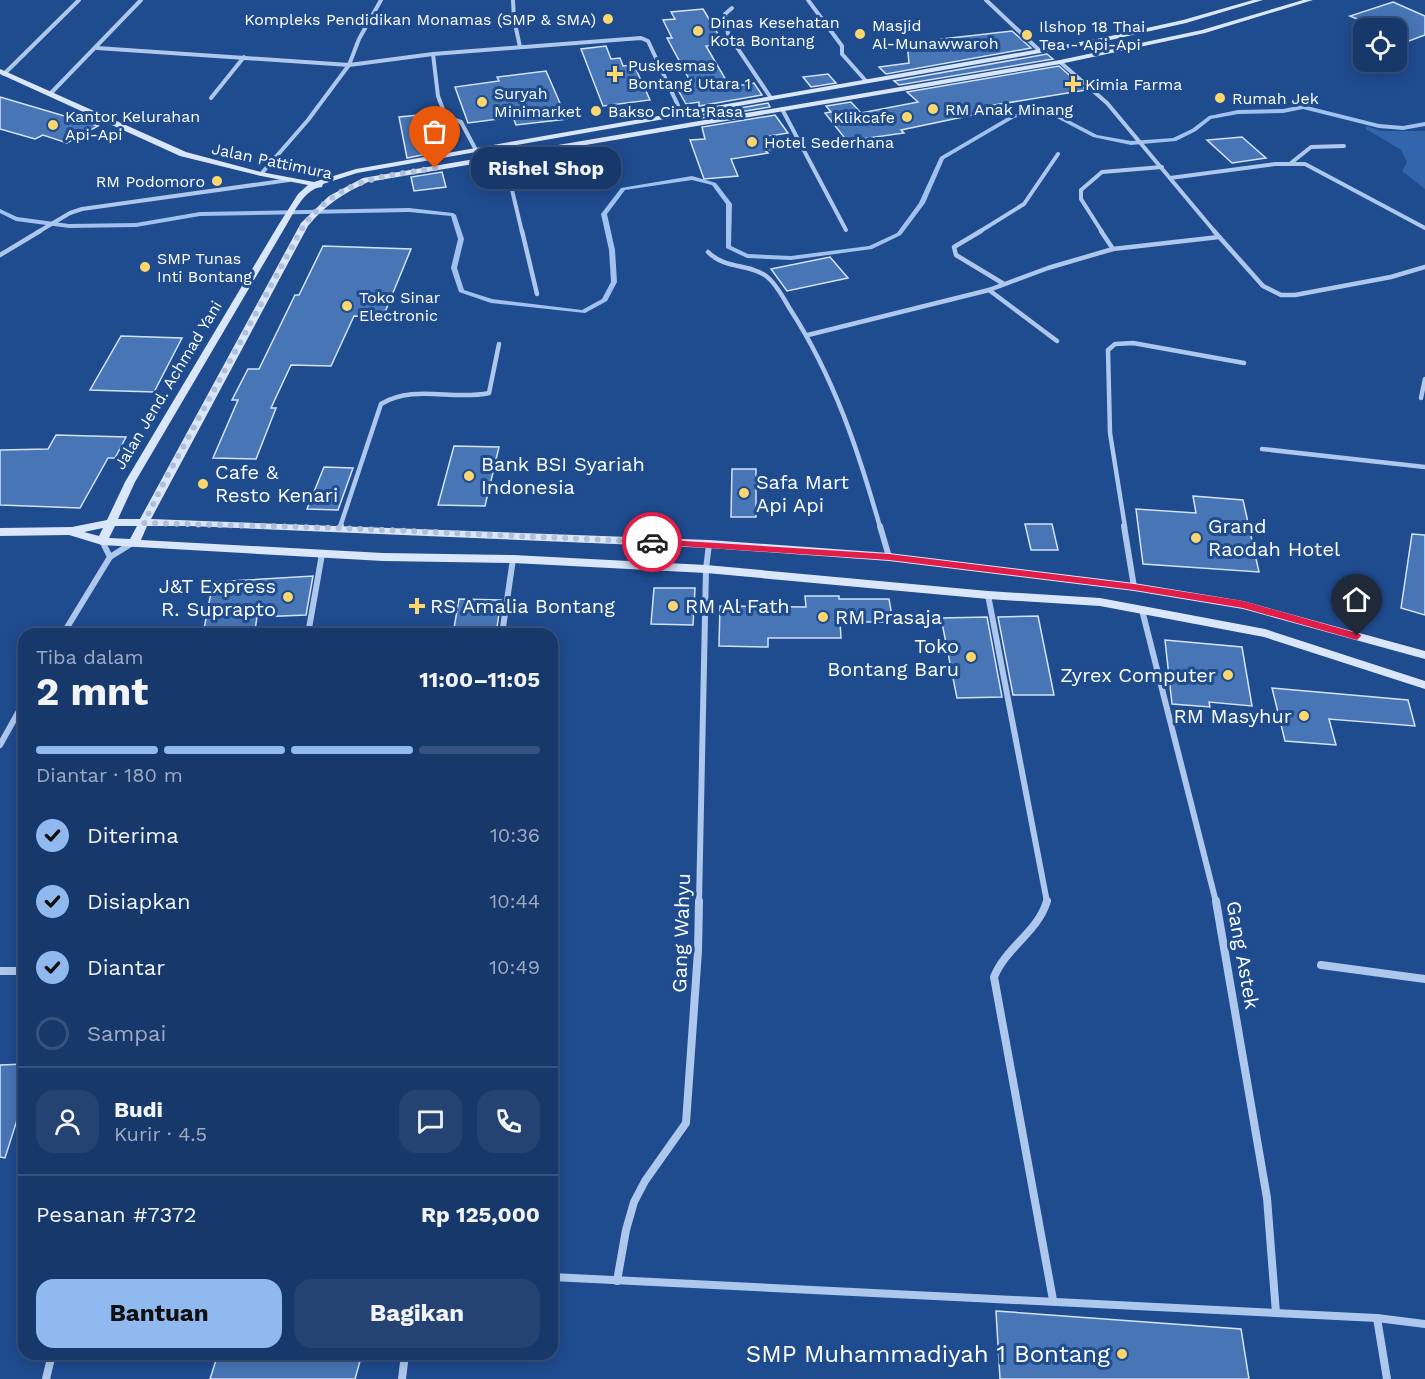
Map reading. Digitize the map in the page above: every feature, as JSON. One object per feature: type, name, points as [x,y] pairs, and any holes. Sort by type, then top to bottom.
[{"type":"street","points":[[2,73],[79,0]]},
{"type":"street","points":[[50,94],[141,0]]},
{"type":"street","points":[[261,174],[308,120],[349,65],[359,39],[381,0]]},
{"type":"street","points":[[513,0],[514,19],[520,47]]},
{"type":"street","points":[[808,0],[840,44],[843,56],[866,81]]},
{"type":"street","points":[[986,0],[1040,51]]},
{"type":"street","name":"Jalan Jend. Achmad Yani","points":[[102,541],[130,482],[283,224],[301,196],[315,184],[356,171],[1040,51],[1184,22],[1260,0]]},
{"type":"street","points":[[67,628],[110,557],[134,542],[164,482],[304,225],[320,205],[341,191],[366,180],[1060,62],[1203,32],[1311,0]]},
{"type":"street","points":[[732,8],[725,14],[728,34],[771,98]]},
{"type":"street","points":[[97,48],[349,65],[433,54],[645,39],[682,114]]},
{"type":"street","points":[[433,54],[441,105],[446,117],[461,122],[476,150]]},
{"type":"street","points":[[210,98],[244,57]]},
{"type":"street","points":[[1060,62],[1107,103],[1263,286],[1281,295],[1294,295],[1370,281],[1425,267]]},
{"type":"street","name":"Jalan Pattimura","points":[[2,73],[183,154],[341,191]]},
{"type":"street","points":[[782,109],[846,230]]},
{"type":"street","points":[[702,110],[710,122]]},
{"type":"street","points":[[651,119],[660,130]]},
{"type":"street","points":[[1292,163],[1311,147],[1344,146]]},
{"type":"street","points":[[1004,284],[956,255],[954,247],[1024,204],[1059,154]]},
{"type":"street","points":[[504,156],[537,294]]},
{"type":"street","points":[[1170,178],[1292,163],[1314,167],[1425,228]]},
{"type":"street","points":[[1113,249],[1081,199],[1081,190],[1102,172],[1162,167]]},
{"type":"street","points":[[0,255],[70,213],[88,208],[289,180]]},
{"type":"street","points":[[808,335],[989,290],[1048,268],[1113,249],[1219,237]]},
{"type":"street","points":[[708,252],[721,263],[766,276],[808,335],[832,380],[846,414],[889,557]]},
{"type":"street","points":[[989,290],[1057,341]]},
{"type":"street","points":[[1134,587],[1110,433],[1108,350],[1115,344],[1133,343],[1244,363]]},
{"type":"street","points":[[340,528],[381,404],[389,397],[401,394],[471,396],[489,393],[499,344]]},
{"type":"street","points":[[1421,398],[1425,379]]},
{"type":"street","points":[[1262,449],[1425,467]]},
{"type":"street","points":[[0,532],[72,531],[112,522],[340,528],[709,544],[889,557],[1134,587],[1243,605],[1425,655]]},
{"type":"street","points":[[72,531],[102,541],[322,554],[513,559],[706,569],[988,595],[1100,602],[1265,633],[1425,685]]},
{"type":"street","points":[[102,541],[110,557]]},
{"type":"street","name":"Gang Wahyu","points":[[617,1281],[633,1202],[686,1123],[698,951],[706,569],[709,544]]},
{"type":"street","points":[[309,628],[322,554]]},
{"type":"street","points":[[503,628],[513,559]]},
{"type":"street","points":[[988,595],[1048,899],[1043,916],[1004,954],[997,965],[994,977],[1053,1300]]},
{"type":"street","name":"Gang Astek","points":[[1142,610],[1214,888],[1267,1198],[1276,1313]]},
{"type":"street","points":[[0,745],[18,713]]},
{"type":"street","points":[[1321,965],[1425,979]]},
{"type":"street","points":[[0,971],[18,971]]},
{"type":"street","points":[[558,1277],[816,1291],[1053,1300],[1377,1318],[1425,1324]]},
{"type":"street","points":[[1377,1318],[1387,1379]]},
{"type":"street","points":[[46,1379],[51,1360]]},
{"type":"street","points":[[402,1379],[404,1360]]},
{"type":"shaded area","points":[[1366,126],[1382,131],[1425,131],[1425,189],[1402,171],[1407,162],[1401,150],[1366,129]]},
{"type":"building","points":[[1393,2],[1425,16],[1425,35],[1407,40],[1407,18],[1355,18],[1350,16]]},
{"type":"building","points":[[703,9],[724,44],[706,46],[730,87],[754,83],[762,95],[699,106],[699,102],[686,104],[674,83],[690,81],[667,38],[672,38],[663,20],[675,19],[671,12]]},
{"type":"building","points":[[1012,31],[1031,48],[886,74],[879,67],[909,63],[907,43]]},
{"type":"building","name":"Puskesmas Bontang Utara 1","points":[[606,46],[611,59],[620,58],[623,66],[634,65],[650,100],[603,106],[581,49]]},
{"type":"building","points":[[1047,54],[1053,59],[899,85],[894,81]]},
{"type":"building","points":[[1059,66],[1086,90],[976,108],[982,113],[901,130],[904,133],[847,141],[825,113],[831,112],[826,106],[851,102],[861,113],[918,102],[907,92]]},
{"type":"building","points":[[546,71],[567,119],[516,125],[513,117],[468,123],[455,87],[499,81],[497,77]]},
{"type":"building","points":[[828,74],[836,83],[811,87],[803,77]]},
{"type":"building","points":[[0,97],[98,126],[67,143],[43,135],[35,139],[0,129]]},
{"type":"building","points":[[768,103],[770,107],[701,118],[701,115]]},
{"type":"building","points":[[440,113],[443,120],[447,122],[453,145],[436,147],[437,152],[407,158],[399,117]]},
{"type":"building","points":[[775,115],[788,133],[769,136],[778,149],[765,150],[768,153],[731,159],[738,176],[704,179],[690,140],[705,139],[702,127]]},
{"type":"building","points":[[1242,137],[1266,158],[1232,163],[1207,140]]},
{"type":"building","points":[[580,158],[593,180],[565,184],[554,163]]},
{"type":"building","points":[[442,172],[446,187],[414,191],[411,177]]},
{"type":"building","points":[[323,246],[411,249],[383,317],[354,316],[331,366],[291,365],[271,408],[276,408],[256,459],[213,458],[238,400],[232,400],[248,369],[259,369],[295,295],[299,295]]},
{"type":"building","points":[[830,257],[848,278],[787,291],[771,269]]},
{"type":"building","points":[[121,336],[182,338],[154,392],[90,390]]},
{"type":"building","points":[[56,435],[126,437],[115,458],[108,458],[80,508],[0,505],[0,450],[48,449]]},
{"type":"building","name":"Bank BSI Syariah Indonesia","points":[[454,446],[499,447],[485,506],[438,505]]},
{"type":"building","points":[[324,467],[353,468],[338,510],[307,509]]},
{"type":"building","name":"Safa Mart Api Api","points":[[732,469],[756,469],[756,517],[731,517]]},
{"type":"building","name":"Grand Raodah Hotel","points":[[1193,496],[1243,500],[1259,572],[1143,564],[1136,509],[1196,513]]},
{"type":"building","points":[[1025,524],[1052,524],[1058,550],[1031,550]]},
{"type":"building","points":[[1412,534],[1425,535],[1425,615],[1401,608]]},
{"type":"building","points":[[313,576],[306,615],[257,617],[255,628],[204,628],[213,582]]},
{"type":"building","name":"RM Al Fath","points":[[654,588],[695,588],[693,625],[651,624]]},
{"type":"building","points":[[805,596],[889,599],[893,622],[840,622],[841,638],[768,638],[768,647],[719,646],[720,606],[806,607]]},
{"type":"building","points":[[459,599],[501,600],[497,628],[454,628]]},
{"type":"building","points":[[1038,616],[1054,695],[1013,695],[998,617]]},
{"type":"building","name":"Toko Bontang Baru","points":[[987,617],[1002,697],[957,698],[941,618]]},
{"type":"building","points":[[1165,640],[1242,647],[1252,706],[1209,702],[1210,707],[1172,704]]},
{"type":"building","points":[[1272,688],[1408,700],[1415,726],[1329,719],[1336,745],[1285,741]]},
{"type":"building","points":[[18,1064],[18,1117],[5,1158],[0,1157],[0,1065]]},
{"type":"building","name":"SMP Muhammadiyah 1 Bontang","points":[[996,1311],[1241,1329],[1249,1379],[1000,1379]]},
{"type":"building","points":[[216,1360],[360,1360],[355,1379],[210,1379]]},
{"type":"waterway","points":[[0,211],[16,219],[69,226],[136,225],[200,214],[409,210],[453,215],[461,239],[454,268],[461,291],[491,301],[583,312],[605,300],[614,282],[612,250],[604,214],[623,189],[692,178],[714,184],[729,204],[728,247],[747,256],[791,258],[870,248],[899,234],[922,203],[942,158],[1012,117],[1036,110],[1053,114],[1095,136],[1131,143],[1174,140],[1194,130],[1209,118],[1238,112],[1283,111],[1303,107],[1379,126],[1403,128],[1425,124]]},
{"type":"way so far","points":[[435,168],[366,180],[344,189],[320,205],[304,225],[144,523],[340,528],[652,542]]},
{"type":"place","name":"Kompleks Pendidikan Monamas (SMP & SMA)","points":[[608,19]]},
{"type":"place","name":"Dinas Kesehatan Kota Bontang","points":[[698,31]]},
{"type":"place","name":"Masjid Al-Munawwaroh","points":[[860,34]]},
{"type":"place","name":"Ilshop 18 Thai Tea - Api-Api","points":[[1027,35]]},
{"type":"place","name":"Puskesmas Bontang Utara 1","points":[[615,74]]},
{"type":"place","name":"Kimia Farma","points":[[1073,84]]},
{"type":"place","name":"Rumah Jek","points":[[1220,98]]},
{"type":"place","name":"Suryah Minimarket","points":[[482,102]]},
{"type":"place","name":"RM Anak Minang","points":[[933,109]]},
{"type":"place","name":"Bakso Cinta Rasa","points":[[596,111]]},
{"type":"place","name":"Klikcafe","points":[[907,117]]},
{"type":"place","name":"Kantor Kelurahan Api-Api","points":[[53,125]]},
{"type":"place","name":"Hotel Sederhana","points":[[752,142]]},
{"type":"place","name":"Rishel Shop","points":[[435,168]]},
{"type":"place","name":"RM Podomoro","points":[[217,181]]},
{"type":"place","name":"SMP Tunas Inti Bontang","points":[[145,267]]},
{"type":"place","name":"Toko Sinar Electronic","points":[[347,306]]},
{"type":"place","name":"Bank BSI Syariah Indonesia","points":[[469,476]]},
{"type":"place","name":"Cafe & Resto Kenari","points":[[203,484]]},
{"type":"place","name":"Safa Mart Api Api","points":[[744,493]]},
{"type":"place","name":"Grand Raodah Hotel","points":[[1196,538]]},
{"type":"place","name":"J&T Express R. Suprapto","points":[[288,597]]},
{"type":"place","name":"RS Amalia Bontang","points":[[417,606]]},
{"type":"place","name":"RM Al Fath","points":[[673,606]]},
{"type":"place","name":"RM Prasaja","points":[[823,617]]},
{"type":"place","name":"Toko Bontang Baru","points":[[971,657]]},
{"type":"place","name":"Zyrex Computer","points":[[1228,675]]},
{"type":"place","name":"RM Masyhur","points":[[1304,716]]},
{"type":"place","name":"SMP Muhammadiyah 1 Bontang","points":[[1122,1354]]},
{"type":"route","points":[[652,542],[889,557],[1134,587],[1243,605],[1357,636]]}]
